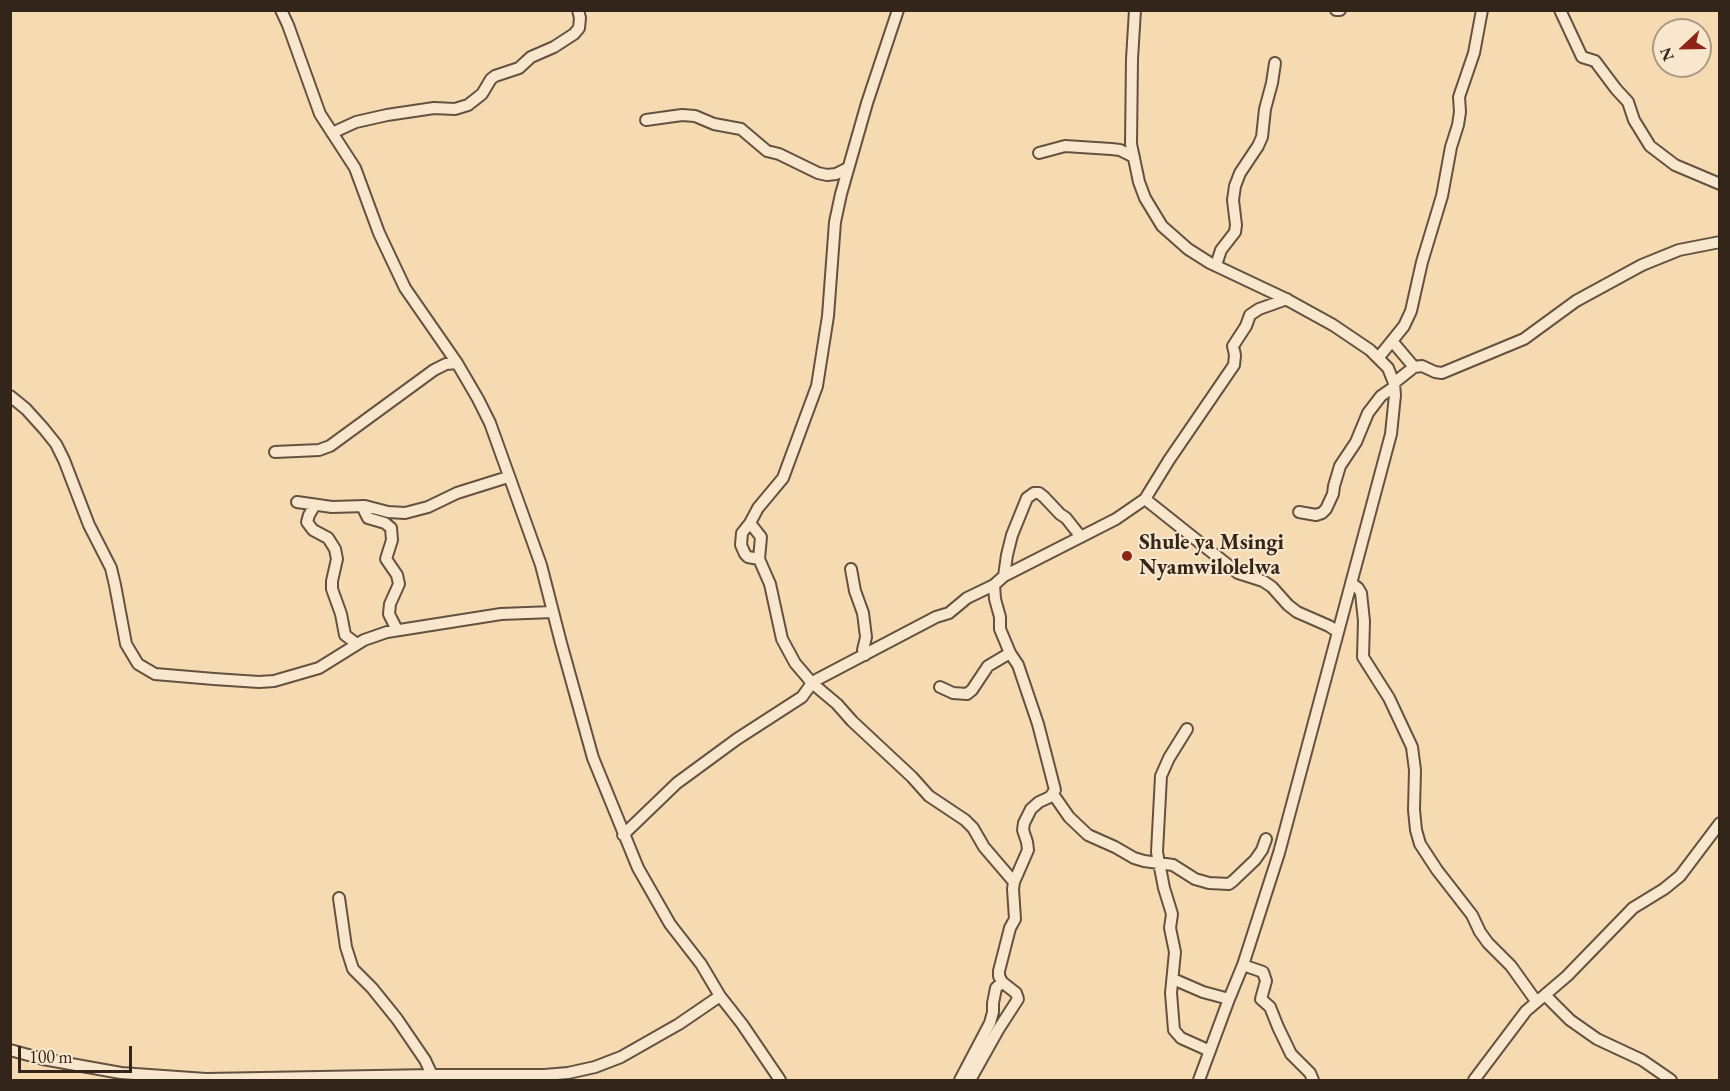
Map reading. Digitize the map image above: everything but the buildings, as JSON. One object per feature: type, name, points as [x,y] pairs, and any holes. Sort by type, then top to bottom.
[{"type":"street","points":[[281,10],[320,114],[348,156],[360,179],[379,233],[405,288],[457,363],[483,409],[534,543],[587,741],[638,868],[666,916],[780,1080]]},
{"type":"street","points":[[332,133],[357,122],[387,115],[422,109],[455,109],[468,105],[482,94],[495,76],[519,68],[536,54],[554,47],[574,34],[579,28],[578,10]]},
{"type":"street","points":[[759,559],[748,557],[745,554],[741,545],[742,533],[758,508],[783,478],[818,386],[828,316],[835,222],[867,104],[898,10]]},
{"type":"street","points":[[1135,10],[1131,144],[1145,198],[1162,226],[1188,249],[1333,325],[1379,357],[1388,368],[1395,395],[1391,434],[1279,853],[1243,965],[1199,1080]]},
{"type":"street","points":[[1560,10],[1582,57],[1595,61],[1628,102],[1634,120],[1650,146],[1675,165],[1719,184]]},
{"type":"street","points":[[1379,357],[1404,326],[1411,311],[1422,262],[1442,195],[1451,147],[1458,125],[1459,97],[1473,53],[1480,11]]},
{"type":"street","points":[[1216,265],[1221,250],[1235,232],[1236,217],[1233,200],[1235,186],[1262,137],[1265,109],[1275,63]]},
{"type":"street","points":[[646,120],[682,115],[696,116],[714,124],[741,129],[767,151],[779,154],[818,173],[836,174],[848,168]]},
{"type":"street","points":[[1039,153],[1065,146],[1120,150],[1134,157]]},
{"type":"street","points":[[1299,512],[1316,515],[1326,509],[1333,494],[1340,466],[1356,442],[1368,413],[1381,396],[1414,367],[1422,366],[1435,372],[1442,372],[1472,361],[1524,339],[1576,301],[1642,265],[1679,249],[1719,242]]},
{"type":"street","points":[[623,835],[677,783],[802,697],[812,684],[936,617],[949,613],[967,598],[994,585],[1004,576],[1129,511],[1145,499],[1234,365],[1233,346],[1250,315],[1259,309],[1287,299]]},
{"type":"street","points":[[1392,341],[1414,367]]},
{"type":"street","points":[[275,452],[319,450],[330,446],[434,370],[446,364],[457,363]]},
{"type":"street","points":[[10,396],[26,409],[56,444],[89,525],[111,568],[126,644],[138,664],[155,674],[259,682],[274,681],[319,668],[364,640],[397,630],[501,614],[553,612]]},
{"type":"street","points":[[297,502],[315,505],[362,506],[405,513],[428,507],[457,493],[508,477]]},
{"type":"street","points":[[1004,576],[1012,535],[1027,498],[1034,493],[1044,497],[1066,518],[1081,537]]},
{"type":"street","points":[[1145,499],[1238,573],[1263,581],[1297,612],[1338,632]]},
{"type":"street","points":[[315,505],[307,522],[313,530],[328,538],[335,549],[337,559],[332,581],[334,598],[341,614],[345,635],[357,644]]},
{"type":"street","points":[[362,506],[368,518],[385,523],[391,528],[392,540],[387,559],[399,579],[399,584],[390,604],[389,614],[397,630]]},
{"type":"street","points":[[750,523],[761,537],[759,559],[770,584],[782,639],[795,663],[812,684],[847,713],[852,721],[929,796],[965,820],[973,828],[984,847],[1014,882]]},
{"type":"street","points":[[851,569],[855,591],[863,614],[866,638],[863,650],[865,655]]},
{"type":"street","points":[[1351,583],[1361,593],[1364,621],[1363,657],[1389,698],[1412,747],[1415,770],[1414,810],[1420,844],[1472,915],[1488,943],[1540,998],[1597,1039],[1641,1059],[1671,1080]]},
{"type":"street","points":[[970,1080],[1018,999],[1016,993],[1002,982],[999,971],[1015,919],[1014,882],[1028,850],[1023,830],[1026,816],[1031,808],[1050,797],[1055,790],[1038,724],[1018,665],[1000,629],[994,585]]},
{"type":"street","points":[[940,687],[953,693],[967,694],[988,666],[1010,653]]},
{"type":"street","points":[[827,695],[836,671]]},
{"type":"street","points":[[1187,729],[1161,776],[1157,852],[1172,914],[1170,928],[1175,952],[1171,993],[1174,1030],[1181,1038],[1210,1051]]},
{"type":"street","points":[[1053,794],[1069,817],[1088,835],[1134,858],[1173,865],[1196,879],[1209,883],[1229,884],[1255,860],[1266,839]]},
{"type":"street","points":[[1474,1080],[1526,1011],[1567,976],[1633,908],[1680,876],[1719,822]]},
{"type":"street","points":[[339,898],[346,947],[353,969],[397,1019],[425,1060],[432,1075]]},
{"type":"street","points":[[1243,965],[1263,972],[1266,981],[1261,999],[1270,1007],[1291,1054],[1310,1073],[1313,1080]]},
{"type":"street","points":[[1173,979],[1203,992],[1229,999]]},
{"type":"street","points":[[960,1080],[990,1023],[996,988],[1002,982]]},
{"type":"street","points":[[10,1050],[43,1059],[121,1073],[171,1077],[258,1079],[544,1075],[595,1067],[621,1057],[720,996]]},
{"type":"place","name":"Shule ya Msingi Nyamwilolelwa","points":[[1127,556]]}]
